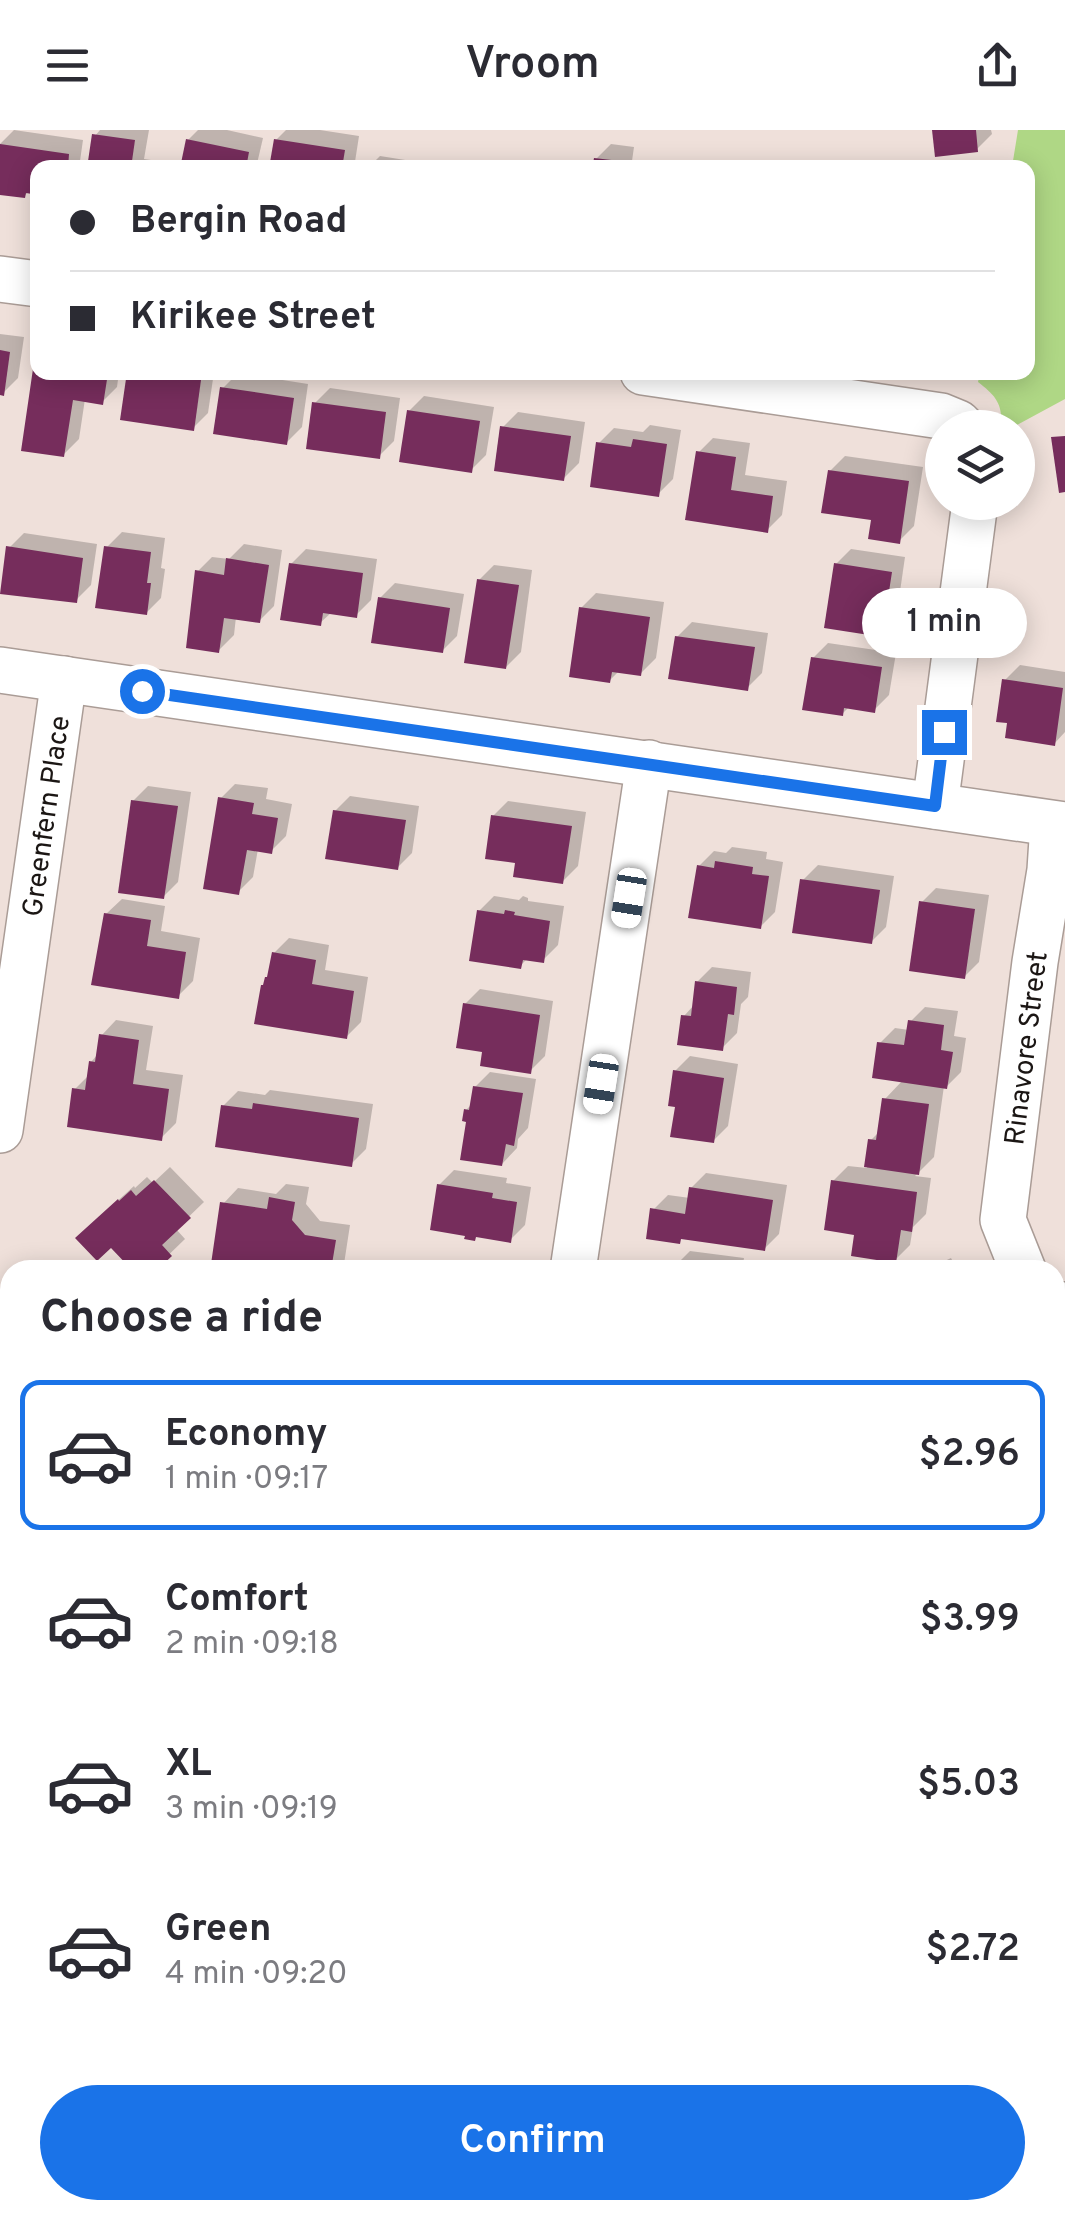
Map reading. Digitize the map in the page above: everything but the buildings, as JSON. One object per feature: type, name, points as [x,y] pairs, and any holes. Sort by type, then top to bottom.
[{"type":"street","points":[[0,279],[30,283]]},
{"type":"street","points":[[697,380],[925,414]]},
{"type":"street","points":[[935,806],[973,520]]},
{"type":"street","points":[[0,670],[1059,824]]},
{"type":"street","name":"Greenfern Place","points":[[0,1130],[64,680]]},
{"type":"street","points":[[574,1260],[649,764]]},
{"type":"street","name":"Rinavore Street","points":[[1019,1260],[1003,1220],[1035,962],[1059,824]]},
{"type":"green space","points":[[1018,130],[1065,130],[1065,399],[1035,415],[1035,410],[1000,410],[997,401],[978,382],[1035,380],[1035,160],[1013,160]]},
{"type":"route","points":[[142,691],[935,806],[944,732]]}]
